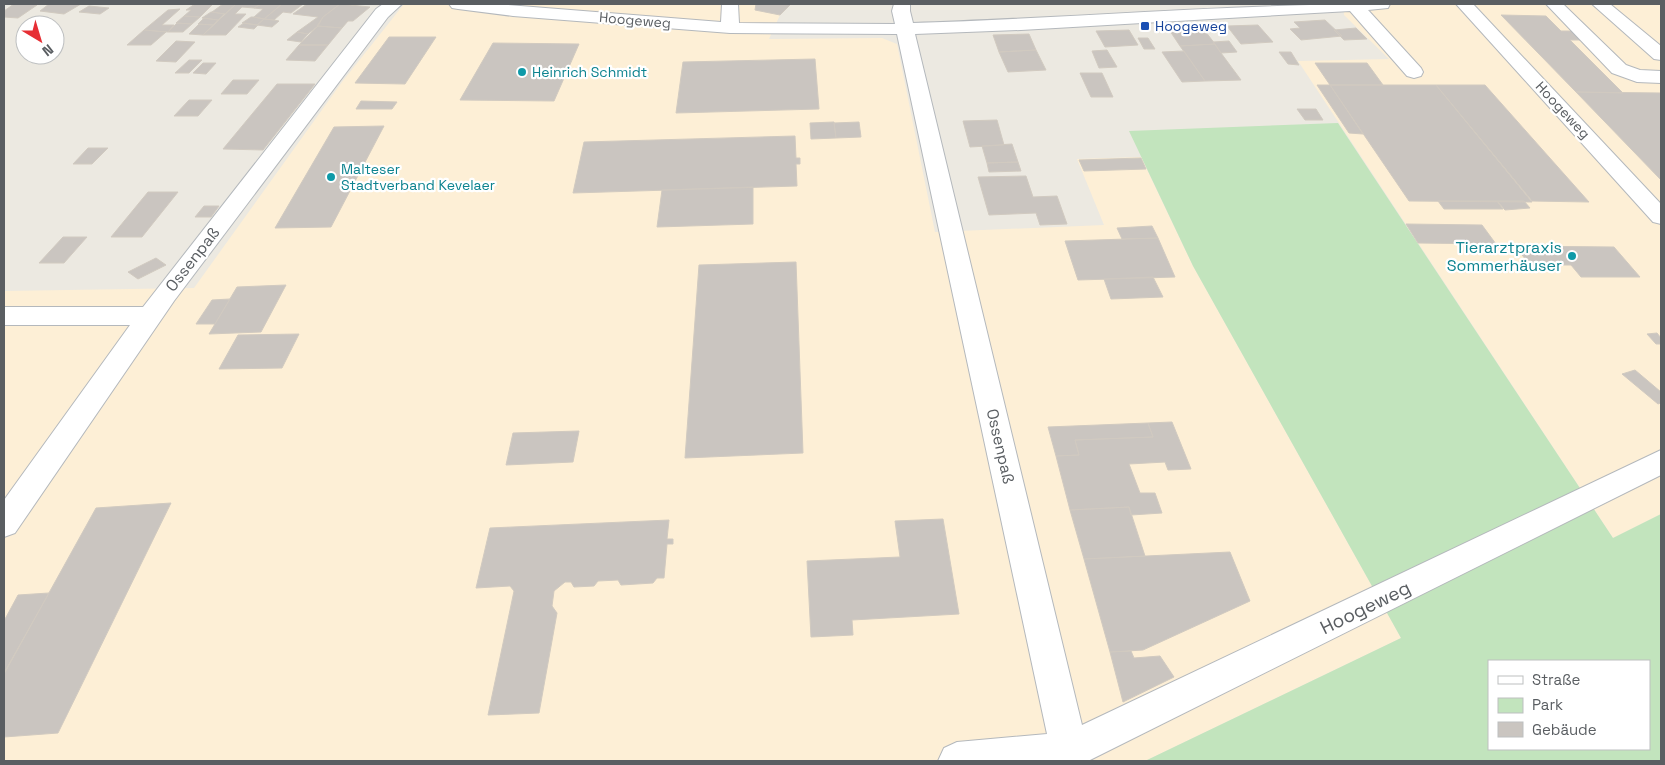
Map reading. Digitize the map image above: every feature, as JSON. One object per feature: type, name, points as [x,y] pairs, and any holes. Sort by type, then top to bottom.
[{"type":"street","name":"Ossenpaß","points":[[4,524],[150,316],[382,13],[393,4]]},
{"type":"street","name":"Hoogeweg","points":[[458,4],[730,28],[905,17],[1382,4]]},
{"type":"street","points":[[730,4],[730,28]]},
{"type":"street","name":"Hoogeweg","points":[[1464,4],[1661,217]]},
{"type":"street","points":[[1554,4],[1619,69],[1637,76],[1661,77]]},
{"type":"street","points":[[1600,4],[1661,55]]},
{"type":"street","points":[[1354,5],[1414,72]]},
{"type":"street","name":"Ossenpaß","points":[[905,17],[1069,751]]},
{"type":"street","points":[[4,316],[150,316]]},
{"type":"street","name":"Hoogeweg","points":[[1069,751],[1661,462]]},
{"type":"street","points":[[957,761],[1069,751]]},
{"type":"shaded area","points":[[404,4],[791,4],[780,15],[769,39],[882,38],[897,44],[935,232],[1104,225],[1077,159],[1141,157],[1193,266],[1401,638],[1145,761],[4,761],[4,291],[194,288],[342,82]]},
{"type":"shaded area","points":[[1343,4],[1661,4],[1661,514],[1613,538],[1298,61],[1389,59],[1344,15]]},
{"type":"green space","points":[[1338,123],[1613,538],[1661,514],[1661,761],[1145,761],[1401,638],[1193,266],[1129,131]]},
{"type":"building","points":[[14,4],[37,5],[22,15],[15,15],[15,18],[4,17],[4,11]]},
{"type":"building","points":[[49,4],[81,4],[64,14],[40,11]]},
{"type":"building","points":[[195,4],[213,4],[200,17],[184,16],[191,10],[186,10]]},
{"type":"building","points":[[223,4],[236,4],[225,14],[212,12]]},
{"type":"building","points":[[236,4],[261,4],[254,8],[242,7],[235,14],[246,14],[226,35],[203,35]]},
{"type":"building","points":[[261,4],[282,4],[264,19],[254,17],[263,9],[254,8]]},
{"type":"building","points":[[282,4],[303,4],[291,13],[283,12],[274,20],[264,19]]},
{"type":"building","points":[[307,4],[340,4],[323,17],[318,26],[308,34],[297,32],[318,17],[293,14]]},
{"type":"building","points":[[340,4],[370,7],[353,21],[348,21],[342,28],[317,26],[323,17]]},
{"type":"building","points":[[756,4],[791,4],[780,15],[755,10]]},
{"type":"building","points":[[89,6],[109,8],[100,14],[79,12]]},
{"type":"building","points":[[180,9],[162,25],[174,25],[168,32],[144,30],[168,10]]},
{"type":"building","points":[[211,12],[224,14],[218,20],[202,18]]},
{"type":"building","points":[[1501,15],[1546,16],[1561,31],[1575,31],[1584,40],[1570,40],[1623,93],[1576,92]]},
{"type":"building","points":[[184,16],[200,17],[192,24],[176,23]]},
{"type":"building","points":[[251,17],[264,19],[257,25],[242,23]]},
{"type":"building","points":[[204,18],[218,20],[213,25],[198,24]]},
{"type":"building","points":[[264,19],[279,21],[272,27],[257,25]]},
{"type":"building","points":[[1325,20],[1342,36],[1301,40],[1290,29],[1300,28],[1294,22]]},
{"type":"building","points":[[177,23],[192,24],[183,32],[168,32]]},
{"type":"building","points":[[244,23],[258,25],[254,29],[238,27]]},
{"type":"building","points":[[199,24],[213,25],[203,35],[189,34]]},
{"type":"building","points":[[1258,25],[1273,42],[1241,44],[1227,26]]},
{"type":"building","points":[[318,26],[342,28],[328,45],[299,45]]},
{"type":"building","points":[[1202,27],[1215,44],[1180,46],[1168,28]]},
{"type":"building","points":[[1356,28],[1367,39],[1344,40],[1334,30]]},
{"type":"building","points":[[144,30],[166,32],[151,45],[127,45]]},
{"type":"building","points":[[1129,30],[1138,45],[1105,47],[1096,31]]},
{"type":"building","points":[[297,32],[308,34],[301,42],[287,40]]},
{"type":"building","points":[[1029,34],[1036,50],[999,52],[993,35]]},
{"type":"building","points":[[389,37],[436,37],[405,84],[355,83]]},
{"type":"building","points":[[1138,38],[1148,38],[1155,49],[1144,49]]},
{"type":"building","points":[[176,41],[195,42],[176,62],[156,61]]},
{"type":"building","points":[[1229,41],[1237,52],[1221,53],[1213,42]]},
{"type":"building","name":"Heinrich Schmidt","points":[[493,43],[579,44],[554,101],[460,100]]},
{"type":"building","points":[[1215,44],[1241,80],[1205,81],[1180,46]]},
{"type":"building","points":[[299,45],[328,45],[315,61],[286,60]]},
{"type":"building","points":[[1036,50],[1046,70],[1008,72],[999,52]]},
{"type":"building","points":[[1107,50],[1117,67],[1099,68],[1092,51]]},
{"type":"building","points":[[1184,51],[1205,81],[1182,82],[1162,52]]},
{"type":"building","points":[[1279,52],[1291,52],[1299,65],[1288,64]]},
{"type":"building","points":[[815,59],[819,109],[676,113],[683,62]]},
{"type":"building","points":[[189,60],[202,60],[189,73],[175,73]]},
{"type":"building","points":[[203,63],[216,63],[206,74],[193,73]]},
{"type":"building","points":[[1315,63],[1367,63],[1383,85],[1330,85]]},
{"type":"building","points":[[1080,73],[1102,73],[1113,97],[1091,97]]},
{"type":"building","points":[[233,80],[259,80],[247,94],[221,94]]},
{"type":"building","points":[[277,84],[315,84],[263,150],[223,149]]},
{"type":"building","points":[[1317,85],[1330,85],[1363,134],[1349,133]]},
{"type":"building","points":[[1330,85],[1436,85],[1532,202],[1409,201]]},
{"type":"building","points":[[1436,85],[1485,85],[1589,202],[1532,201]]},
{"type":"building","points":[[1576,92],[1661,93],[1661,180]]},
{"type":"building","points":[[189,100],[212,100],[198,116],[174,116]]},
{"type":"building","points":[[361,101],[397,102],[392,109],[356,109]]},
{"type":"building","points":[[1297,109],[1316,109],[1323,120],[1305,120]]},
{"type":"building","points":[[997,120],[1004,145],[970,147],[963,121]]},
{"type":"building","points":[[834,122],[836,138],[811,139],[810,123]]},
{"type":"building","points":[[859,122],[861,137],[836,138],[834,123]]},
{"type":"building","name":"Malteser Stadtverband Kevelaer","points":[[384,126],[331,227],[275,228],[334,127]]},
{"type":"building","points":[[795,136],[796,158],[800,158],[800,164],[796,164],[797,186],[573,193],[584,142]]},
{"type":"building","points":[[1012,144],[1018,162],[987,163],[982,146]]},
{"type":"building","points":[[88,148],[108,148],[92,164],[73,164]]},
{"type":"building","points":[[1141,158],[1146,169],[1084,171],[1079,160]]},
{"type":"building","points":[[1018,162],[1021,171],[989,172],[987,163]]},
{"type":"building","points":[[1026,176],[1033,197],[1057,196],[1067,224],[1040,225],[1036,213],[989,215],[978,177]]},
{"type":"building","points":[[753,187],[753,224],[657,227],[662,190]]},
{"type":"building","points":[[148,192],[178,192],[142,237],[111,237]]},
{"type":"building","points":[[1438,201],[1497,201],[1503,209],[1444,209]]},
{"type":"building","points":[[1497,201],[1524,201],[1530,208],[1505,210]]},
{"type":"building","points":[[204,206],[219,206],[211,217],[195,217]]},
{"type":"building","points":[[1406,224],[1482,225],[1496,244],[1418,243]]},
{"type":"building","points":[[1152,226],[1158,238],[1122,239],[1117,228]]},
{"type":"building","points":[[63,237],[87,237],[64,263],[39,263]]},
{"type":"building","points":[[1158,238],[1175,277],[1078,280],[1065,241]]},
{"type":"building","name":"Tierarztpraxis Sommerhäuser","points":[[1515,246],[1614,247],[1640,277],[1581,277],[1571,265],[1530,265]]},
{"type":"building","points":[[156,258],[166,265],[138,279],[128,272]]},
{"type":"building","points":[[796,262],[803,453],[685,458],[699,265]]},
{"type":"building","points":[[1153,277],[1163,297],[1111,299],[1104,279]]},
{"type":"building","points":[[286,285],[261,332],[209,334],[237,287]]},
{"type":"building","points":[[230,299],[215,324],[196,324],[212,300]]},
{"type":"building","points":[[1657,333],[1661,338],[1661,344],[1656,344],[1647,334]]},
{"type":"building","points":[[299,334],[282,368],[219,369],[238,335]]},
{"type":"building","points":[[1635,370],[1661,392],[1661,403],[1658,404],[1622,374]]},
{"type":"building","points":[[1172,422],[1191,469],[1168,470],[1165,462],[1129,464],[1140,493],[1155,493],[1162,513],[1131,515],[1129,507],[1070,510],[1056,456],[1079,455],[1075,440],[1153,437],[1148,423]]},
{"type":"building","points":[[1148,423],[1153,437],[1075,440],[1079,455],[1056,456],[1048,427]]},
{"type":"building","points":[[579,431],[573,462],[506,465],[513,433]]},
{"type":"building","points":[[171,503],[58,733],[4,737],[4,674],[96,508]]},
{"type":"building","points":[[1129,507],[1145,556],[1084,559],[1070,510]]},
{"type":"building","points":[[943,519],[959,614],[852,620],[853,635],[811,637],[807,561],[900,557],[895,521]]},
{"type":"building","points":[[669,520],[667,539],[673,539],[673,544],[667,544],[664,578],[657,578],[653,583],[621,585],[618,580],[598,581],[594,586],[574,587],[571,582],[565,582],[554,591],[552,606],[557,613],[539,713],[488,715],[514,591],[510,586],[476,588],[490,528]]},
{"type":"building","points":[[1230,552],[1250,601],[1143,650],[1110,652],[1084,559]]},
{"type":"building","points":[[49,593],[4,673],[4,621],[18,595]]},
{"type":"building","points":[[1131,651],[1134,658],[1160,656],[1174,677],[1123,702],[1110,652]]},
{"type":"place","name":"Hoogeweg","points":[[1145,26]]},
{"type":"place","name":"Heinrich Schmidt","points":[[522,72]]},
{"type":"place","name":"Malteser Stadtverband Kevelaer","points":[[331,177]]},
{"type":"place","name":"Tierarztpraxis Sommerhäuser","points":[[1572,256]]}]
